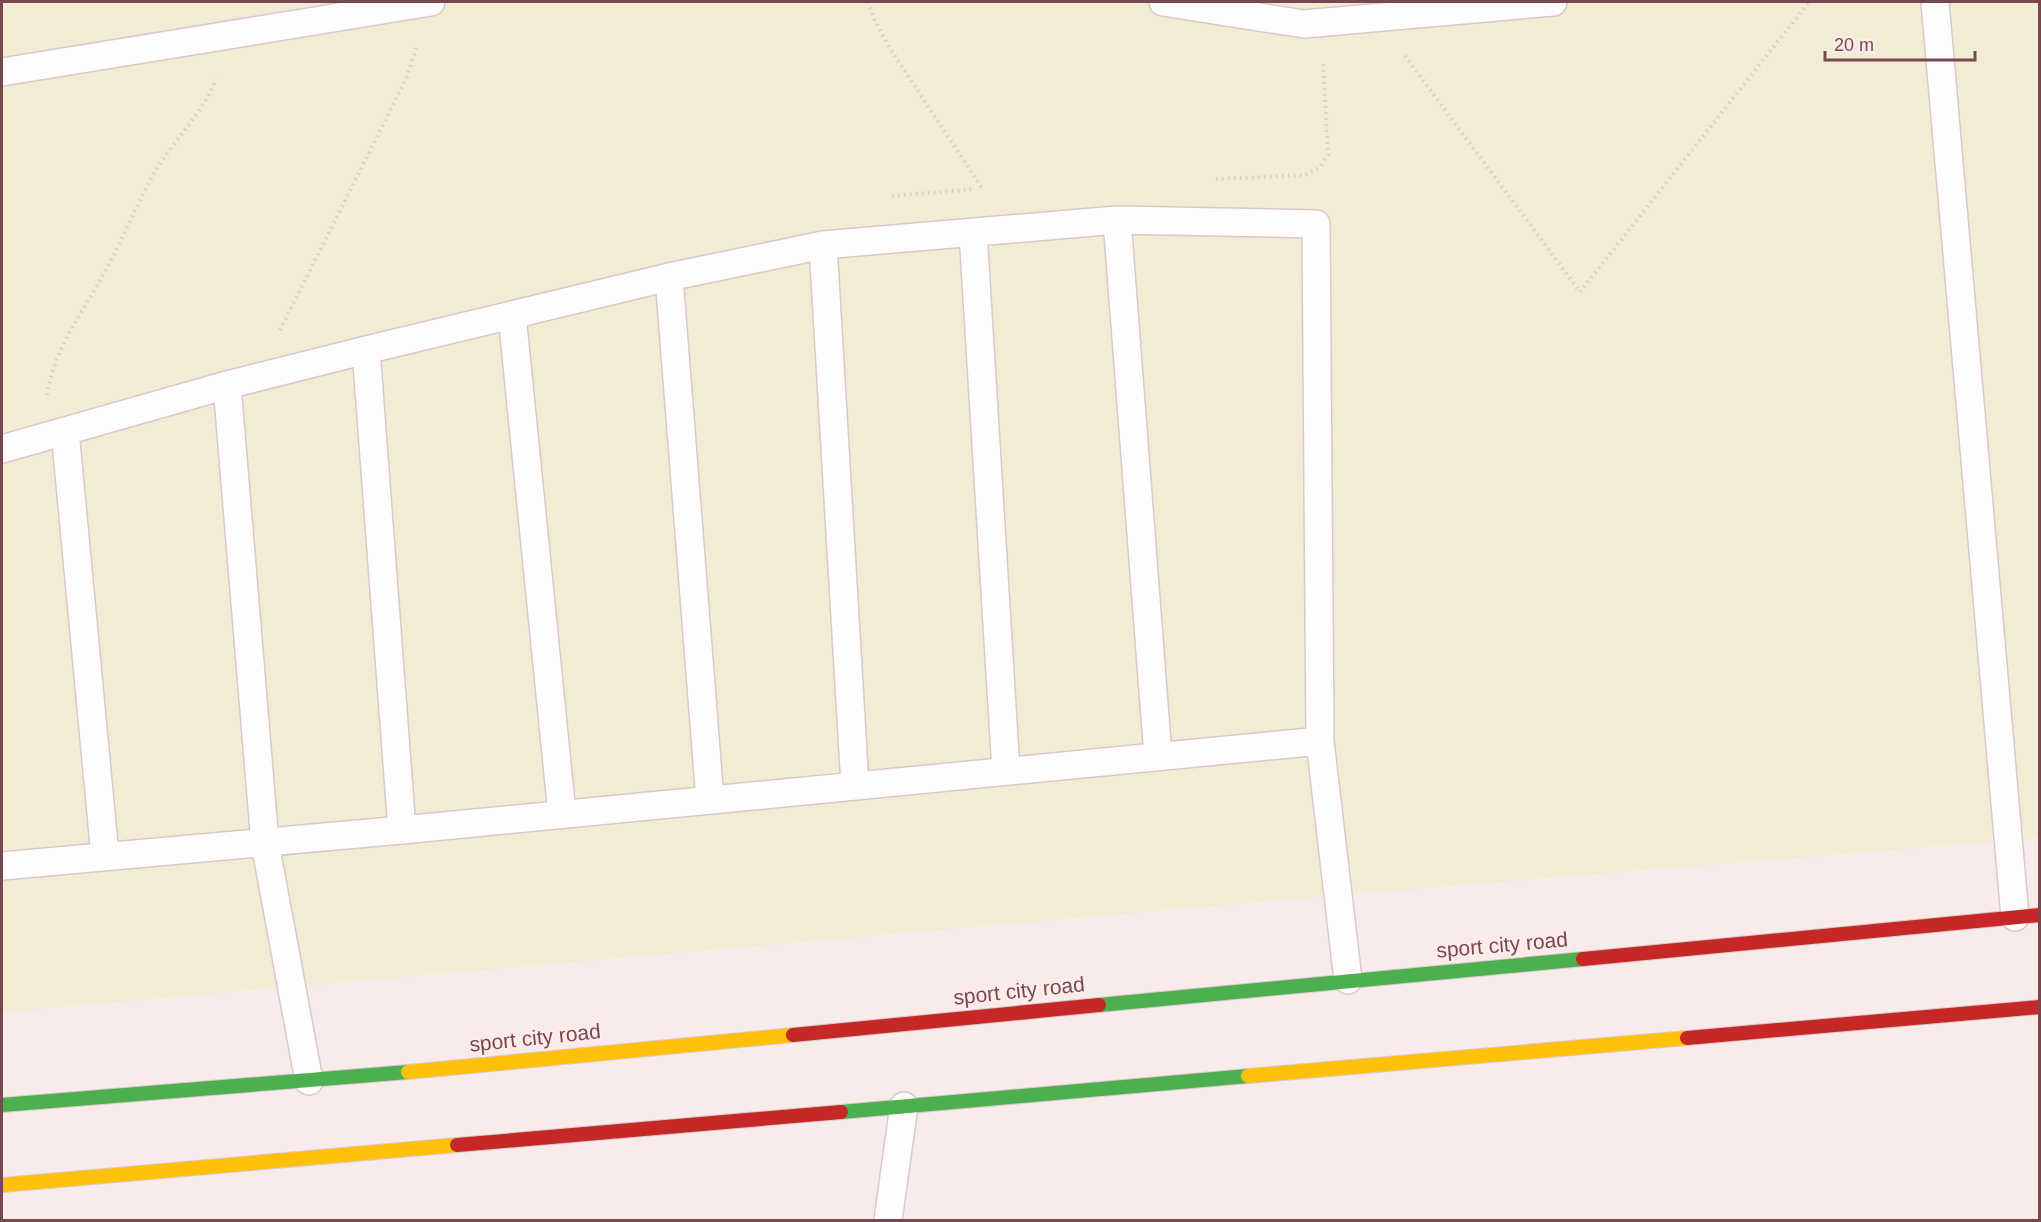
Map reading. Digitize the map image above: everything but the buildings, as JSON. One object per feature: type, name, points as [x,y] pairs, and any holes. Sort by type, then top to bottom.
[{"type":"main road","name":"sport city road","points":[[2,1105],[309,1081],[2027,916]]},
{"type":"main road","points":[[2,1185],[2040,1007]]},
{"type":"lane","points":[[1163,2],[1304,24],[1553,2]]},
{"type":"lane","points":[[1935,2],[2027,916]]},
{"type":"lane","points":[[2,72],[424,3]]},
{"type":"lane","points":[[1117,220],[1158,756]]},
{"type":"lane","points":[[2,449],[227,385],[366,350],[669,277],[823,245],[1117,220],[1316,224],[1320,741],[1348,981]]},
{"type":"lane","points":[[973,232],[1006,771]]},
{"type":"lane","points":[[823,245],[855,786]]},
{"type":"lane","points":[[669,277],[710,800]]},
{"type":"lane","points":[[512,315],[562,814]]},
{"type":"lane","points":[[366,350],[402,830]]},
{"type":"lane","points":[[227,385],[265,843],[309,1081]]},
{"type":"lane","points":[[65,431],[105,856]]},
{"type":"lane","points":[[2,866],[265,843],[1320,741]]},
{"type":"lane","points":[[888,1221],[904,1106]]},
{"type":"path","points":[[868,2],[875,21],[890,47],[982,188]]},
{"type":"path","points":[[1376,17],[1580,292],[1809,2]]},
{"type":"path","points":[[280,331],[407,77],[418,43],[424,3]]},
{"type":"path","points":[[46,397],[56,358],[66,336],[110,264],[155,171],[210,94],[222,63],[224,35]]},
{"type":"shaded area","points":[[2,2],[2039,2],[2039,838],[1338,895],[2,1012]]},
{"type":"traffic: fast","points":[[1099,1005],[1583,959]]},
{"type":"traffic: fast","points":[[2,1105],[408,1072]]},
{"type":"traffic: fast","points":[[841,1112],[1248,1076]]},
{"type":"traffic: slow","points":[[408,1072],[793,1035]]},
{"type":"traffic: slow","points":[[1248,1076],[1687,1038]]},
{"type":"traffic: slow","points":[[2,1185],[457,1145]]},
{"type":"traffic: jam","points":[[1583,959],[2040,915]]},
{"type":"traffic: jam","points":[[793,1035],[1099,1005]]},
{"type":"traffic: jam","points":[[1687,1038],[2040,1007]]},
{"type":"traffic: jam","points":[[457,1145],[841,1112]]}]
